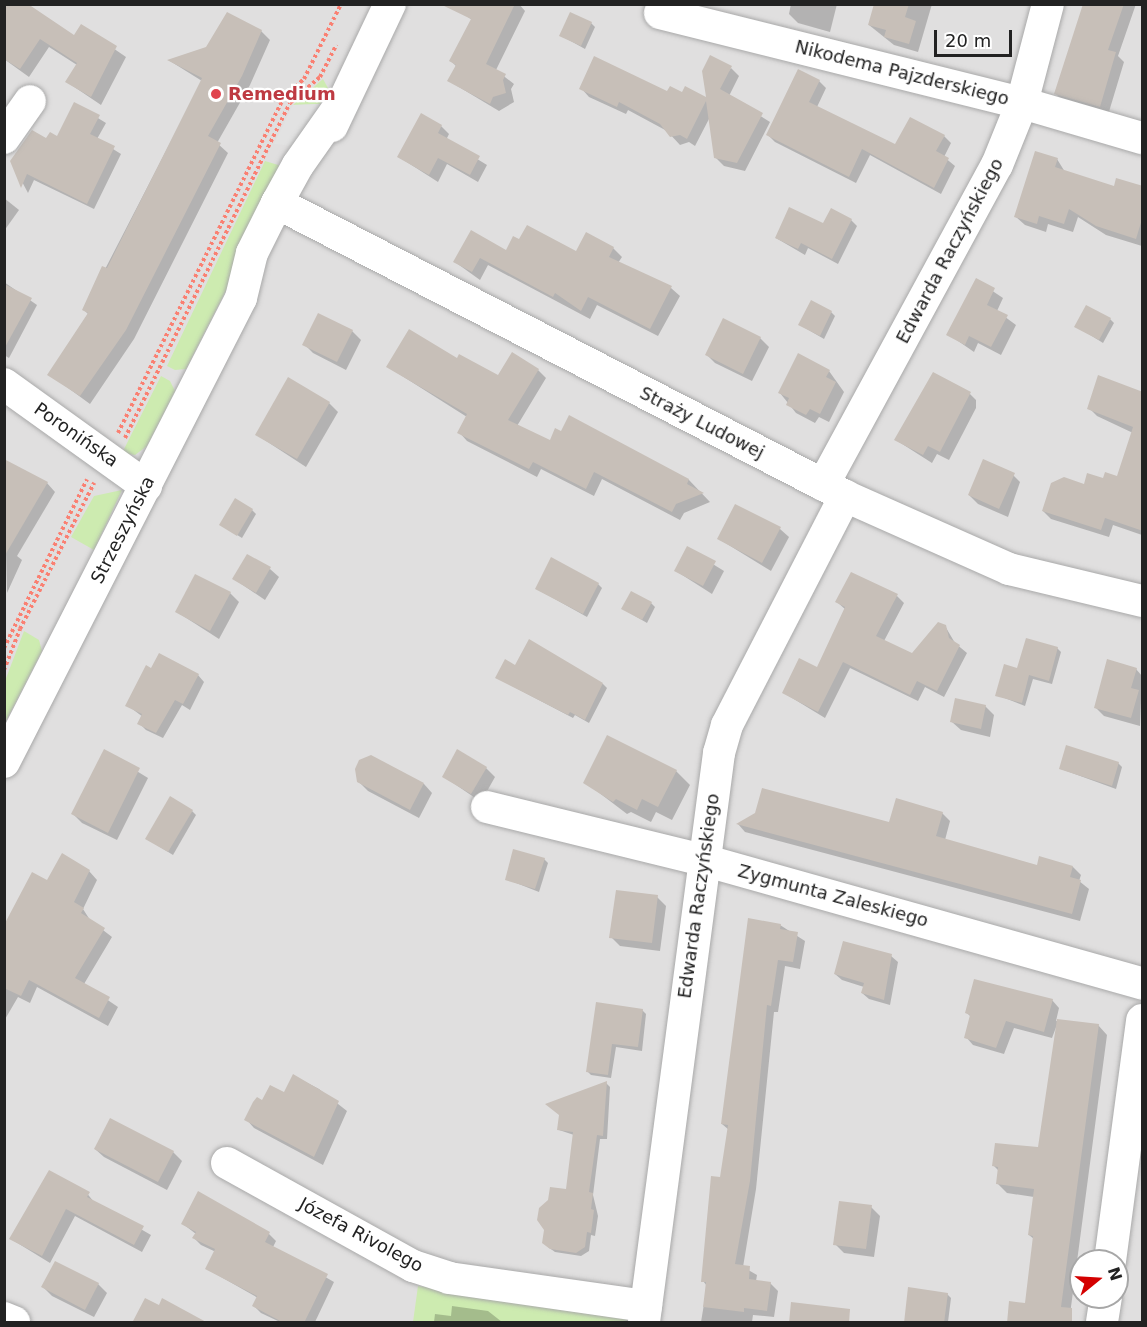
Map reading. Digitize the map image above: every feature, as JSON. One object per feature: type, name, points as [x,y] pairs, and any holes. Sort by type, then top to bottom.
[{"type":"street","name":"Strzeszyńska","points":[[4,762],[241,298],[252,254],[286,208],[298,165],[338,108],[390,4]]},
{"type":"street","name":"Edwarda Raczyńskiego","points":[[645,1314],[718,753],[727,725],[834,491],[998,165],[1022,103],[1048,4]]},
{"type":"street","name":"Nikodema Pajzderskiego","points":[[660,13],[1022,103],[1143,138]]},
{"type":"street","points":[[4,138],[30,101]]},
{"type":"street","name":"Straży Ludowej","points":[[286,208],[834,491],[1009,569],[1143,602]]},
{"type":"street","name":"Poronińska","points":[[4,384],[146,486]]},
{"type":"street","name":"Zygmunta Zaleskiego","points":[[487,807],[703,860],[1143,983]]},
{"type":"street","points":[[1112,1249],[1143,1020]]},
{"type":"street","name":"Józefa Rivolego","points":[[227,1162],[412,1266],[449,1278],[645,1314]]},
{"type":"street","points":[[4,1318],[14,1323]]},
{"type":"path","points":[[4,648],[87,480],[108,457],[156,359],[184,292],[283,99],[304,79],[341,4]]},
{"type":"path","points":[[4,670],[20,630],[93,485],[290,103],[320,77],[341,36]]},
{"type":"shaded area","points":[[5,5],[1142,5],[1142,1322],[5,1322]]},
{"type":"shaded area","points":[[320,104],[299,146],[274,144],[293,105]]},
{"type":"green space","points":[[323,79],[328,88],[320,104],[293,105]]},
{"type":"green space","points":[[265,161],[288,168],[186,369],[175,370],[167,366]]},
{"type":"green space","points":[[161,376],[170,381],[175,391],[147,446],[135,455],[122,453]]},
{"type":"green space","points":[[122,490],[94,550],[71,537],[94,496]]},
{"type":"green space","points":[[24,631],[39,640],[42,651],[5,723],[5,681]]},
{"type":"green space","points":[[418,1286],[628,1315],[627,1322],[413,1322]]},
{"type":"building","points":[[4,4],[28,4],[74,35],[81,24],[117,46],[91,97],[65,82],[77,63],[40,39],[20,69],[4,59]]},
{"type":"building","points":[[440,4],[515,4],[486,64],[506,74],[503,80],[506,93],[493,97],[490,104],[447,81],[456,65],[449,61],[471,19]]},
{"type":"building","points":[[874,4],[909,4],[905,17],[916,21],[909,44],[884,37],[886,30],[868,25]]},
{"type":"building","points":[[1083,4],[1124,4],[1108,50],[1116,52],[1100,107],[1054,94]]},
{"type":"building","points":[[227,12],[262,30],[242,76],[208,136],[221,143],[126,330],[80,396],[47,375],[88,313],[82,310],[102,266],[107,268],[202,78],[167,60],[206,47]]},
{"type":"building","points":[[570,12],[592,22],[581,46],[559,36]]},
{"type":"building","points":[[710,55],[732,66],[720,89],[763,113],[737,163],[714,158],[706,101],[687,139],[680,135],[670,137],[660,124],[619,102],[617,107],[579,89],[594,56],[667,91],[670,86],[682,92],[685,86],[706,97],[702,71]]},
{"type":"building","points":[[798,69],[820,80],[809,102],[895,144],[910,117],[945,135],[936,151],[949,158],[934,188],[862,149],[849,177],[766,135]]},
{"type":"building","points":[[74,102],[100,115],[90,134],[115,146],[87,204],[27,174],[21,188],[10,161],[32,130],[46,138],[50,132],[57,136]]},
{"type":"building","points":[[421,113],[442,125],[438,133],[480,156],[470,175],[438,158],[429,175],[397,157]]},
{"type":"building","points":[[1035,151],[1058,158],[1055,167],[1114,186],[1116,178],[1143,186],[1143,216],[1136,239],[1096,226],[1069,209],[1064,224],[1039,216],[1037,224],[1014,217]]},
{"type":"building","points":[[789,207],[823,223],[831,208],[852,219],[832,259],[801,243],[798,249],[775,238]]},
{"type":"building","points":[[527,225],[576,251],[586,232],[614,247],[609,257],[672,286],[650,329],[588,297],[581,311],[555,293],[553,297],[480,258],[472,272],[453,262],[471,230],[506,250],[513,236],[519,239]]},
{"type":"building","points":[[976,278],[995,288],[987,305],[1008,315],[991,347],[969,336],[965,345],[946,335]]},
{"type":"building","points":[[4,284],[32,298],[4,349]]},
{"type":"building","points":[[811,300],[832,311],[820,336],[798,325]]},
{"type":"building","points":[[1086,305],[1111,318],[1099,340],[1074,327]]},
{"type":"building","points":[[318,313],[353,330],[337,362],[302,345]]},
{"type":"building","points":[[723,318],[761,337],[743,374],[705,355]]},
{"type":"building","points":[[409,329],[457,358],[459,354],[498,375],[512,352],[539,369],[508,420],[550,440],[555,428],[561,431],[569,415],[689,479],[687,484],[704,493],[676,504],[672,512],[594,472],[586,489],[533,462],[529,469],[457,433],[467,414],[386,367]]},
{"type":"building","points":[[798,353],[830,370],[826,377],[836,382],[820,414],[810,409],[806,415],[786,405],[789,398],[778,393]]},
{"type":"building","points":[[933,372],[971,392],[940,452],[928,446],[923,455],[894,440]]},
{"type":"building","points":[[1098,375],[1143,392],[1143,531],[1105,518],[1101,530],[1042,511],[1051,483],[1064,477],[1084,484],[1087,473],[1103,478],[1105,472],[1117,476],[1133,427],[1087,409]]},
{"type":"building","points":[[288,377],[330,402],[297,459],[255,435]]},
{"type":"building","points":[[4,459],[48,482],[4,557]]},
{"type":"building","points":[[983,459],[1015,473],[999,509],[968,495]]},
{"type":"building","points":[[235,498],[253,509],[237,536],[219,525]]},
{"type":"building","points":[[735,504],[781,527],[762,563],[717,539]]},
{"type":"building","points":[[687,546],[716,561],[703,586],[674,571]]},
{"type":"building","points":[[247,554],[271,567],[256,593],[232,579]]},
{"type":"building","points":[[551,557],[599,583],[583,614],[535,589]]},
{"type":"building","points":[[851,572],[898,594],[876,636],[912,653],[938,622],[946,625],[949,638],[960,645],[937,691],[917,681],[910,695],[843,662],[818,712],[782,693],[799,658],[817,667],[845,607],[835,602]]},
{"type":"building","points":[[195,574],[231,592],[210,631],[175,612]]},
{"type":"building","points":[[631,591],[652,602],[642,620],[621,609]]},
{"type":"building","points":[[1026,638],[1058,647],[1049,681],[1029,675],[1022,703],[995,696],[1004,664],[1017,668]]},
{"type":"building","points":[[529,639],[603,683],[585,720],[570,712],[568,715],[495,678],[505,659],[515,665]]},
{"type":"building","points":[[159,653],[199,674],[183,704],[175,700],[156,733],[137,724],[142,714],[125,706],[146,665],[151,668]]},
{"type":"building","points":[[1107,659],[1137,668],[1131,688],[1139,690],[1131,718],[1094,708]]},
{"type":"building","points":[[955,698],[986,705],[981,729],[950,722]]},
{"type":"building","points":[[607,735],[677,770],[658,807],[642,799],[637,810],[616,799],[613,802],[583,783]]},
{"type":"building","points":[[1066,745],[1119,762],[1112,786],[1059,769]]},
{"type":"building","points":[[104,749],[140,768],[108,833],[71,814]]},
{"type":"building","points":[[457,749],[487,767],[471,794],[442,777]]},
{"type":"building","points":[[371,755],[424,783],[410,810],[357,782],[355,769],[359,760]]},
{"type":"building","points":[[762,788],[889,822],[896,798],[943,812],[936,836],[1037,865],[1039,856],[1073,866],[1070,877],[1081,880],[1072,914],[736,824],[755,813]]},
{"type":"building","points":[[170,796],[193,810],[168,852],[145,839]]},
{"type":"building","points":[[513,849],[545,858],[535,889],[505,880]]},
{"type":"building","points":[[62,853],[90,870],[74,902],[84,908],[81,913],[105,928],[75,978],[110,997],[99,1018],[29,980],[21,996],[4,988],[4,925],[32,872],[47,880]]},
{"type":"building","points":[[616,890],[658,895],[652,943],[609,938]]},
{"type":"building","points":[[748,918],[781,924],[780,929],[798,932],[793,962],[778,960],[771,1006],[767,1005],[750,1181],[735,1264],[750,1266],[749,1279],[771,1282],[767,1311],[744,1308],[744,1312],[703,1307],[706,1282],[701,1282],[711,1176],[720,1177],[728,1125],[721,1124]]},
{"type":"building","points":[[843,941],[892,954],[884,1000],[861,993],[864,983],[834,974]]},
{"type":"building","points":[[974,979],[1053,999],[1044,1032],[1006,1021],[996,1048],[964,1038],[970,1015],[965,1013]]},
{"type":"building","points":[[596,1002],[643,1009],[638,1047],[612,1044],[608,1075],[586,1072]]},
{"type":"building","points":[[1057,1019],[1099,1024],[1061,1307],[1072,1309],[1072,1323],[1007,1323],[1009,1301],[1025,1303],[1033,1236],[1028,1235],[1034,1189],[996,1184],[998,1167],[992,1166],[995,1143],[1038,1147]]},
{"type":"building","points":[[293,1074],[339,1101],[314,1157],[244,1120],[257,1097],[262,1100],[270,1085],[284,1092]]},
{"type":"building","points":[[607,1081],[603,1136],[597,1135],[589,1192],[593,1193],[591,1209],[594,1210],[591,1233],[587,1232],[585,1247],[576,1253],[550,1249],[542,1243],[544,1230],[537,1220],[539,1208],[548,1200],[550,1187],[566,1189],[573,1132],[557,1130],[559,1115],[545,1104]]},
{"type":"building","points":[[110,1118],[174,1151],[158,1182],[94,1149]]},
{"type":"building","points":[[49,1170],[90,1192],[87,1197],[144,1226],[134,1245],[66,1209],[42,1256],[9,1239]]},
{"type":"building","points":[[198,1191],[270,1232],[265,1242],[328,1274],[304,1323],[284,1323],[252,1306],[257,1296],[205,1269],[215,1249],[192,1238],[196,1232],[181,1224]]},
{"type":"building","points":[[839,1201],[872,1205],[866,1249],[833,1245]]},
{"type":"building","points":[[55,1261],[99,1283],[85,1310],[41,1287]]},
{"type":"building","points":[[908,1287],[948,1293],[944,1323],[904,1323]]},
{"type":"building","points":[[145,1298],[159,1305],[162,1298],[208,1323],[132,1323]]},
{"type":"building","points":[[791,1302],[850,1309],[849,1323],[789,1323]]},
{"type":"place","name":"Remedium","points":[[216,94]]}]
